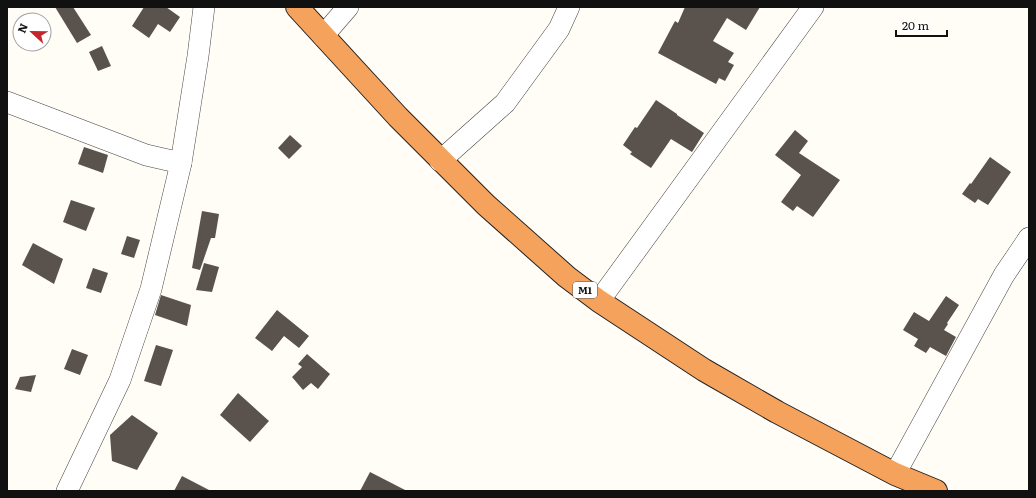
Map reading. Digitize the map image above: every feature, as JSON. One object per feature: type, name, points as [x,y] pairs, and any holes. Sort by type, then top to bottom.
[{"type":"highway","name":"M1","points":[[297,7],[440,160],[486,205],[567,277],[599,301],[704,370],[777,412],[895,474],[936,491]]},
{"type":"street","points":[[67,491],[120,380],[151,289],[181,163],[198,56],[204,7]]},
{"type":"street","points":[[323,36],[348,7]]},
{"type":"street","points":[[440,160],[505,103],[560,29],[569,7]]},
{"type":"street","points":[[599,301],[813,7]]},
{"type":"street","points":[[7,102],[146,155],[181,163]]},
{"type":"street","points":[[895,474],[1004,275],[1029,238]]},
{"type":"building","points":[[55,7],[73,7],[91,35],[77,43]]},
{"type":"building","points":[[144,7],[166,7],[180,17],[170,32],[158,24],[149,38],[132,26]]},
{"type":"building","points":[[685,7],[760,7],[746,30],[727,18],[713,41],[734,53],[728,62],[734,65],[725,81],[719,78],[716,84],[658,53],[675,21],[678,23]]},
{"type":"building","points":[[102,46],[111,66],[98,71],[89,52]]},
{"type":"building","points":[[656,100],[704,133],[692,152],[671,139],[651,168],[630,154],[632,152],[623,145],[635,127],[637,128]]},
{"type":"building","points":[[795,130],[808,141],[799,153],[840,180],[813,217],[797,206],[793,211],[781,202],[801,175],[775,155]]},
{"type":"building","points":[[290,135],[302,146],[289,159],[278,148]]},
{"type":"building","points":[[84,147],[108,155],[103,173],[78,164]]},
{"type":"building","points":[[990,157],[1011,172],[988,205],[978,199],[975,203],[962,194]]},
{"type":"building","points":[[71,200],[95,208],[86,231],[63,222]]},
{"type":"building","points":[[202,211],[219,214],[215,238],[211,238],[200,270],[192,268]]},
{"type":"building","points":[[127,236],[140,240],[134,258],[121,254]]},
{"type":"building","points":[[33,243],[63,259],[54,284],[22,265]]},
{"type":"building","points":[[204,263],[219,267],[212,292],[196,290]]},
{"type":"building","points":[[93,268],[108,273],[101,293],[86,288]]},
{"type":"building","points":[[161,295],[191,305],[187,326],[155,315]]},
{"type":"building","points":[[946,296],[959,305],[944,330],[956,337],[946,356],[930,347],[926,353],[914,346],[918,339],[903,330],[914,312],[929,321]]},
{"type":"building","points":[[277,310],[309,336],[299,348],[284,336],[272,351],[255,338]]},
{"type":"building","points":[[156,345],[173,350],[161,386],[144,381]]},
{"type":"building","points":[[72,349],[88,355],[80,375],[64,369]]},
{"type":"building","points":[[307,354],[330,374],[318,389],[311,383],[303,390],[292,377],[302,367],[298,364]]},
{"type":"building","points":[[36,375],[31,392],[15,389],[20,377]]},
{"type":"building","points":[[238,393],[269,421],[250,442],[220,415]]},
{"type":"building","points":[[132,415],[158,433],[137,470],[112,461],[110,435]]},
{"type":"building","points":[[370,472],[407,491],[360,491]]},
{"type":"building","points":[[182,476],[211,491],[174,491]]}]
